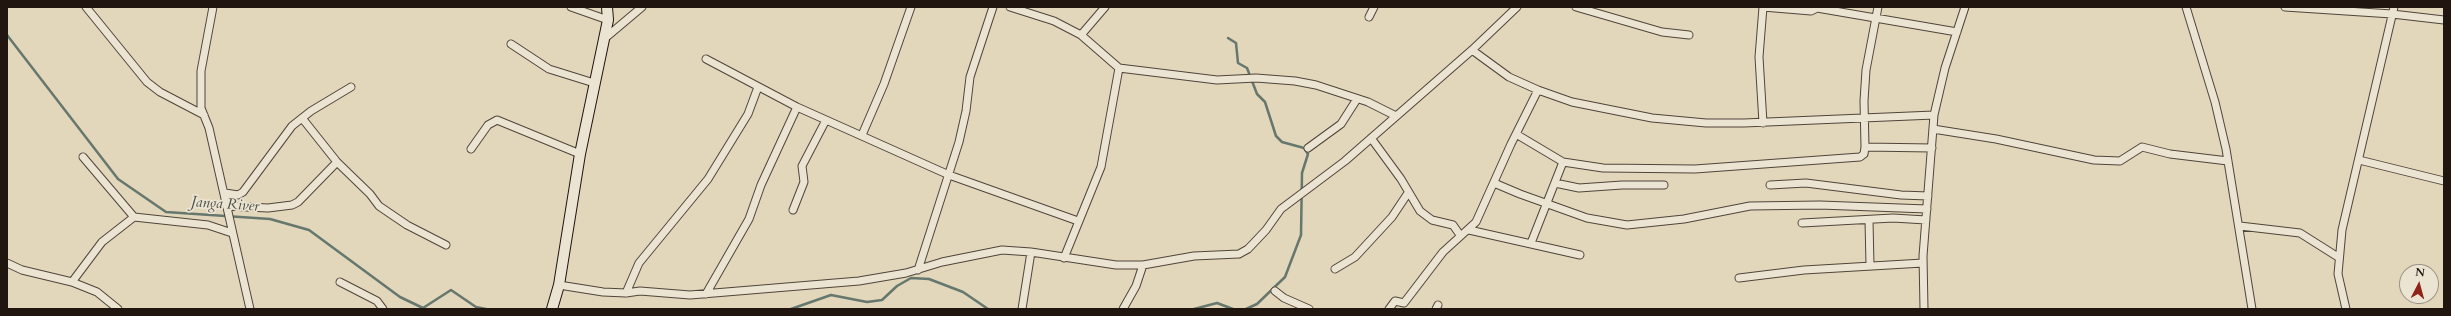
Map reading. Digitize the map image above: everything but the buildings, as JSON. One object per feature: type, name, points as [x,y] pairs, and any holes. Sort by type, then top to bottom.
[{"type":"street","points":[[86,7],[147,82],[160,92],[204,115]]},
{"type":"street","points":[[213,7],[200,71],[201,108],[209,128],[250,309]]},
{"type":"street","points":[[571,7],[608,20]]},
{"type":"street","points":[[552,309],[559,285],[580,154],[602,41],[608,20],[607,7]]},
{"type":"street","points":[[602,41],[642,7]]},
{"type":"street","points":[[862,135],[884,84],[911,7]]},
{"type":"street","points":[[918,270],[949,175],[965,119],[970,77],[993,7]]},
{"type":"street","points":[[1010,7],[1054,21],[1081,35],[1119,68],[1217,80],[1244,80],[1256,78],[1316,85],[1357,99],[1396,116]]},
{"type":"street","points":[[1081,35],[1105,7]]},
{"type":"street","points":[[1369,17],[1374,7]]},
{"type":"street","points":[[559,285],[596,291],[626,293],[640,291],[672,294],[706,294],[859,281],[918,270],[942,262],[992,251],[1031,252],[1116,265],[1143,265],[1194,256],[1244,253],[1270,225],[1276,214],[1301,192],[1336,168],[1371,138],[1472,50],[1517,7]]},
{"type":"street","points":[[1576,7],[1662,32],[1689,35]]},
{"type":"street","points":[[1763,123],[1759,57],[1763,7],[1811,11],[1818,8],[1957,32]]},
{"type":"street","points":[[1516,134],[1563,162],[1583,166],[1623,170],[1695,169],[1860,157],[1864,154],[1865,147],[1864,118],[1866,70],[1878,7]]},
{"type":"street","points":[[1924,309],[1923,263],[1934,115],[1965,7]]},
{"type":"street","points":[[2186,7],[2215,102],[2228,161],[2240,226],[2252,309]]},
{"type":"street","points":[[2285,7],[2393,10],[2444,20]]},
{"type":"street","points":[[2346,309],[2338,274],[2338,257],[2345,213],[2359,160],[2393,10]]},
{"type":"street","points":[[511,44],[549,69],[594,83]]},
{"type":"street","points":[[1472,50],[1509,77],[1538,90],[1572,102],[1652,118],[1706,124],[1763,123],[1934,115]]},
{"type":"street","points":[[706,59],[797,108],[862,135],[949,175],[1078,221]]},
{"type":"street","points":[[1064,258],[1101,167],[1119,68]]},
{"type":"street","points":[[224,193],[238,195],[243,192],[284,136],[302,118],[321,104],[351,87]]},
{"type":"street","points":[[626,293],[639,263],[708,179],[748,114],[758,87]]},
{"type":"street","points":[[1390,309],[1395,301],[1404,304],[1439,256],[1460,235],[1469,230],[1476,222],[1516,134],[1538,90]]},
{"type":"street","points":[[1308,148],[1341,124],[1357,99]]},
{"type":"street","points":[[706,294],[749,218],[761,185],[797,108]]},
{"type":"street","points":[[302,118],[337,162],[370,194],[379,206],[407,225],[446,245]]},
{"type":"street","points":[[471,149],[488,125],[497,120],[580,154]]},
{"type":"street","points":[[793,210],[804,182],[802,166],[826,120]]},
{"type":"street","points":[[1933,129],[1996,139],[2094,160],[2120,161],[2142,146],[2170,154],[2228,161]]},
{"type":"street","points":[[1371,138],[1426,217],[1454,225],[1460,235]]},
{"type":"street","points":[[1865,147],[1932,148]]},
{"type":"street","points":[[83,157],[134,217],[231,229]]},
{"type":"street","points":[[2359,160],[2444,181]]},
{"type":"street","points":[[227,206],[268,208],[292,205],[298,202],[337,162]]},
{"type":"street","points":[[1531,243],[1545,203],[1563,162]]},
{"type":"street","points":[[1494,183],[1597,221],[1634,226],[1756,205],[1820,205],[1927,209]]},
{"type":"street","points":[[1555,183],[1579,188],[1622,185],[1664,185]]},
{"type":"street","points":[[1770,185],[1806,183],[1901,195],[1928,196]]},
{"type":"street","points":[[1335,269],[1355,257],[1392,217],[1408,193]]},
{"type":"street","points":[[72,282],[102,242],[134,217]]},
{"type":"street","points":[[1802,223],[1893,218],[1926,220]]},
{"type":"street","points":[[1869,220],[1870,266]]},
{"type":"street","points":[[2240,226],[2300,233],[2338,257]]},
{"type":"street","points":[[1469,230],[1580,255]]},
{"type":"street","points":[[1022,309],[1031,252]]},
{"type":"street","points":[[7,263],[39,276],[72,282],[97,292],[118,309]]},
{"type":"street","points":[[1739,278],[1804,270],[1923,263]]},
{"type":"street","points":[[1123,309],[1136,286],[1143,265]]},
{"type":"street","points":[[340,282],[377,301],[383,309]]},
{"type":"street","points":[[1275,291],[1284,298],[1309,309]]},
{"type":"waterway","name":"Janga River","points":[[7,35],[118,179],[166,212],[270,219],[309,230],[400,297],[423,308],[451,290],[476,307],[486,309]]},
{"type":"waterway","points":[[1228,38],[1236,43],[1238,63],[1247,68],[1257,94],[1265,102],[1276,136],[1282,142],[1304,148],[1308,154],[1302,173],[1301,235],[1285,277],[1257,304],[1246,309]]},
{"type":"waterway","name":"Janga River","points":[[791,309],[831,295],[867,302],[882,300],[897,286],[911,278],[929,279],[963,292],[988,309]]},
{"type":"waterway","name":"Janga River","points":[[1194,309],[1217,303],[1233,309]]}]
